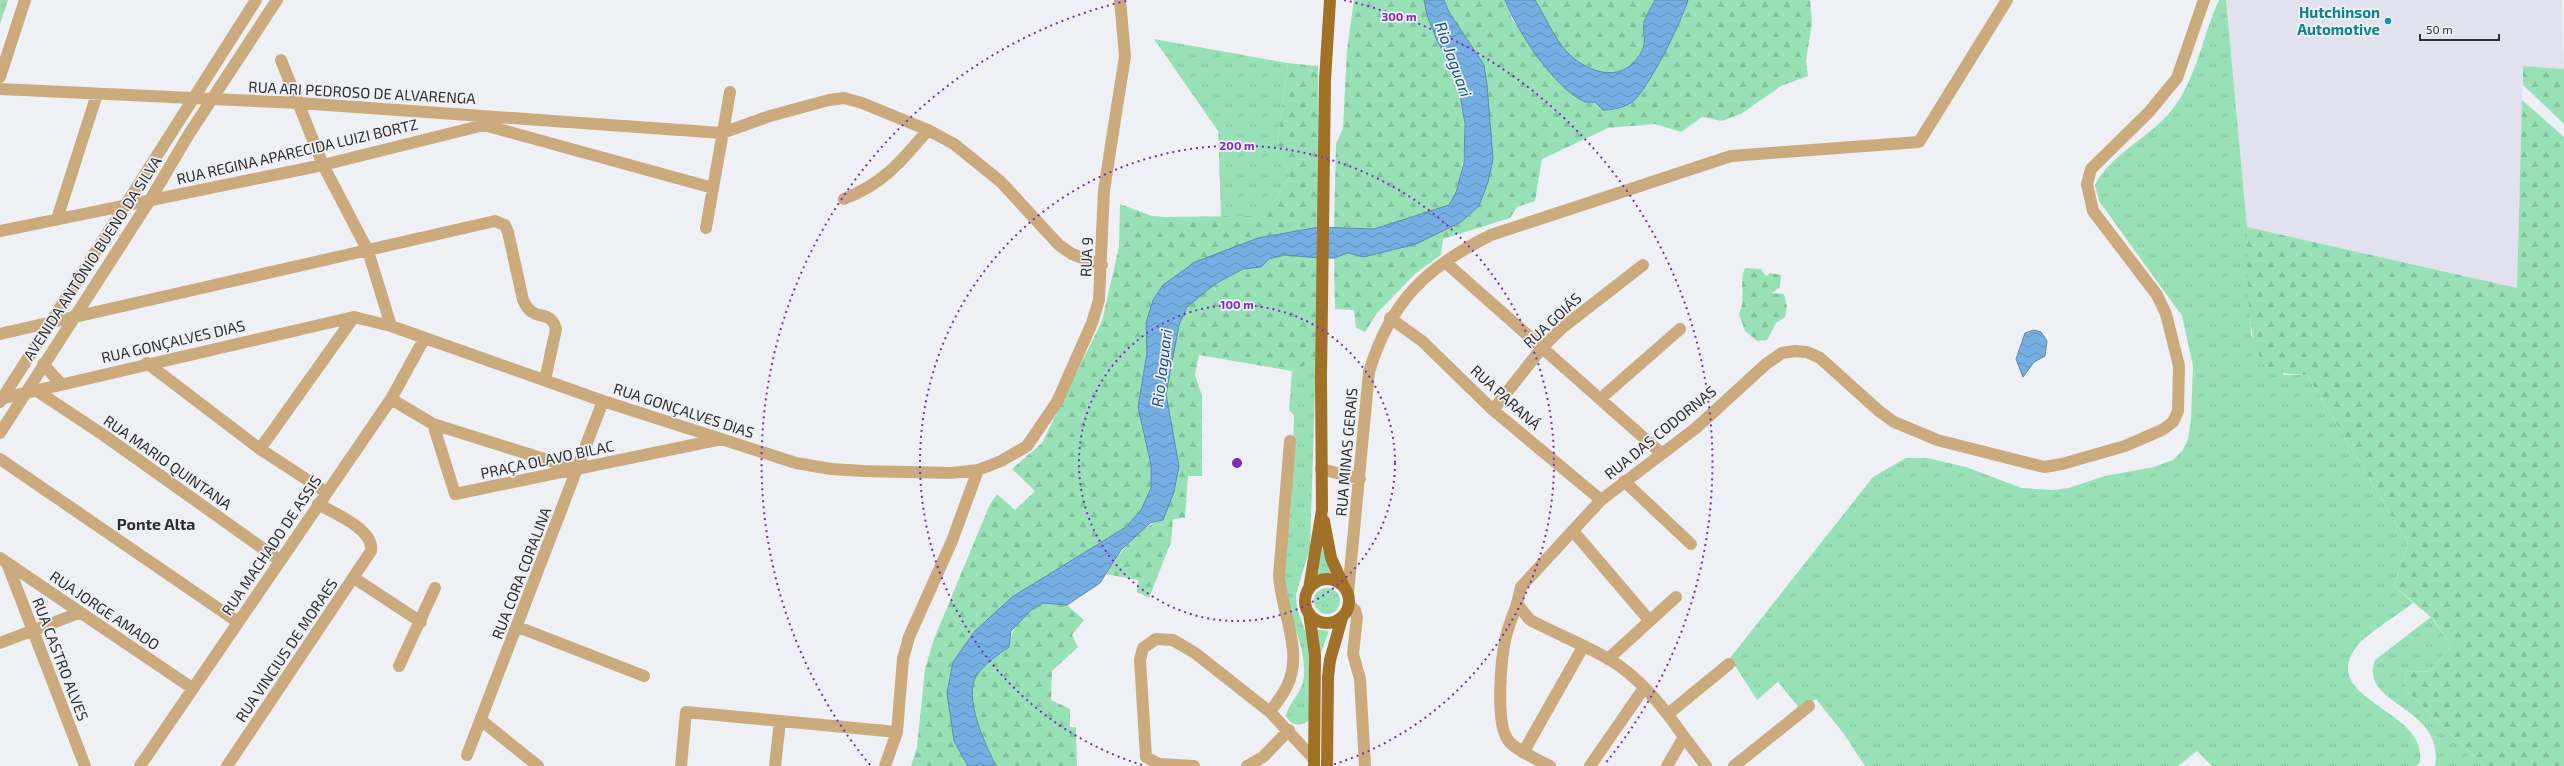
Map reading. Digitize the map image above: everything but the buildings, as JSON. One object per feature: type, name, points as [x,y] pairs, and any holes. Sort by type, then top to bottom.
[{"type":"main road","points":[[1327,766],[1328,677],[1330,660],[1347,595],[1331,558],[1322,510],[1321,469],[1326,154],[1326,48],[1330,0]]},
{"type":"main road","points":[[1314,763],[1315,654],[1305,601],[1309,589],[1322,510]]},
{"type":"main road","points":[[1309,589],[1313,584],[1326,579],[1333,580],[1347,595]]},
{"type":"main road","points":[[1308,613],[1320,622],[1328,623],[1342,618]]},
{"type":"street","points":[[0,77],[25,0]]},
{"type":"street","name":"AVENIDA ANTÔNIO BUENO DA SILVA","points":[[1,400],[51,323],[122,206],[256,0]]},
{"type":"street","name":"AVENIDA ANTÔNIO BUENO DA SILVA","points":[[0,433],[150,200],[211,100],[277,0]]},
{"type":"street","name":"RUA 9","points":[[978,470],[1001,462],[1027,446],[1057,402],[1092,323],[1099,300],[1102,265],[1104,190],[1125,56],[1120,0]]},
{"type":"street","name":"RUA MINAS GERAIS","points":[[1347,595],[1360,479],[1369,372],[1379,339],[1390,318],[1414,289],[1460,250],[1491,235],[1731,156],[1919,142],[2007,0]]},
{"type":"street","name":"RUA DAS CODORNAS","points":[[1550,766],[1508,740],[1501,717],[1502,667],[1506,636],[1521,587],[1601,500],[1661,452],[1696,428],[1766,364],[1782,353],[1795,351],[1807,352],[1820,358],[1879,411],[1894,422],[1937,440],[2044,467],[2062,464],[2124,446],[2162,430],[2173,422],[2178,411],[2180,366],[2166,314],[2157,295],[2093,210],[2087,184],[2091,170],[2149,112],[2177,78],[2204,0]]},
{"type":"street","points":[[281,60],[323,165],[368,251],[391,326]]},
{"type":"street","name":"RUA ARI PEDROSO DE ALVARENGA","points":[[0,89],[299,103],[481,119],[722,133]]},
{"type":"street","points":[[706,228],[730,92]]},
{"type":"street","points":[[57,219],[97,94]]},
{"type":"street","points":[[722,133],[770,116],[844,98],[862,103],[928,130],[954,144],[1001,182],[1059,245],[1072,254],[1102,265]]},
{"type":"street","name":"RUA REGINA APARECIDA LUIZI BORTZ","points":[[0,231],[323,165],[481,119],[713,188]]},
{"type":"street","points":[[844,199],[867,190],[883,178],[928,130]]},
{"type":"street","points":[[0,334],[51,323],[74,316],[368,251],[489,221],[501,222],[508,232],[523,300],[527,309],[531,313],[549,317],[555,325],[545,380]]},
{"type":"street","points":[[1445,262],[1541,349],[1661,452]]},
{"type":"street","name":"RUA GOIÁS","points":[[1493,410],[1541,349],[1562,328],[1643,265]]},
{"type":"street","points":[[260,449],[354,317]]},
{"type":"street","name":"RUA GONÇALVES DIAS","points":[[1,400],[147,363],[354,317],[391,326],[424,339],[718,440],[796,463],[831,469],[951,472],[978,470]]},
{"type":"street","name":"RUA PARANÁ","points":[[1390,318],[1422,341],[1493,410],[1601,500]]},
{"type":"street","points":[[1600,399],[1680,329]]},
{"type":"street","name":"RUA MACHADO DE ASSIS","points":[[140,766],[279,560],[391,399],[424,339]]},
{"type":"street","points":[[147,363],[260,449],[326,492]]},
{"type":"street","points":[[43,364],[60,384]]},
{"type":"street","name":"RUA MARIO QUINTANA","points":[[37,391],[102,434],[279,560]]},
{"type":"street","points":[[391,399],[433,424],[577,470]]},
{"type":"street","name":"RUA CORA CORALINA","points":[[467,755],[482,721],[603,401]]},
{"type":"street","name":"PRAÇA OLAVO BILAC","points":[[433,424],[455,494],[718,440]]},
{"type":"street","points":[[1270,712],[1287,686],[1293,669],[1294,655],[1280,593],[1279,576],[1290,441]]},
{"type":"street","points":[[0,459],[238,622]]},
{"type":"street","points":[[1321,469],[1360,479]]},
{"type":"street","points":[[885,766],[897,732],[903,659],[909,637],[952,541],[978,470]]},
{"type":"street","points":[[1624,481],[1691,544]]},
{"type":"street","name":"RUA VINCIUS DE MORAES","points":[[227,766],[371,551],[371,543],[364,532],[318,504]]},
{"type":"street","points":[[1574,531],[1649,620]]},
{"type":"street","name":"RUA JORGE AMADO","points":[[4,561],[192,688]]},
{"type":"street","name":"RUA CASTRO ALVES","points":[[4,561],[85,766]]},
{"type":"street","points":[[354,578],[421,622]]},
{"type":"street","points":[[400,666],[435,588]]},
{"type":"street","points":[[1347,595],[1357,617],[1353,654],[1360,679],[1365,766]]},
{"type":"street","points":[[1608,659],[1676,597]]},
{"type":"street","points":[[1517,604],[1530,620],[1608,659],[1644,688],[1668,714],[1706,766]]},
{"type":"street","points":[[0,643],[79,613]]},
{"type":"street","points":[[518,627],[644,676]]},
{"type":"street","points":[[1194,766],[1159,764],[1146,757],[1140,660],[1143,648],[1156,639],[1172,640],[1195,653],[1270,712],[1289,730],[1314,763]]},
{"type":"street","points":[[1524,751],[1583,647]]},
{"type":"street","points":[[1668,714],[1729,664]]},
{"type":"street","points":[[1590,766],[1644,688]]},
{"type":"street","points":[[1734,766],[1809,706]]},
{"type":"street","points":[[681,766],[686,712],[897,732]]},
{"type":"street","points":[[482,721],[538,766]]},
{"type":"street","points":[[775,766],[780,721]]},
{"type":"street","points":[[1248,766],[1263,757],[1289,730]]},
{"type":"street","points":[[1667,766],[1684,737]]},
{"type":"shaded area","points":[[2226,0],[2562,0],[2564,69],[2523,67],[2517,288],[2247,227]]},
{"type":"green space","points":[[0,0],[8,0],[0,24]]},
{"type":"green space","points":[[1354,0],[1424,0],[1429,20],[1436,36],[1456,71],[1464,121],[1465,135],[1463,164],[1460,178],[1449,205],[1374,229],[1334,227],[1336,144],[1343,128],[1347,50]]},
{"type":"green space","points":[[1444,0],[1505,0],[1513,21],[1574,94],[1584,102],[1595,102],[1603,110],[1614,110],[1633,102],[1683,16],[1688,0],[1810,0],[1812,22],[1806,61],[1808,76],[1781,86],[1741,114],[1722,121],[1702,117],[1681,132],[1655,124],[1608,128],[1542,159],[1535,201],[1517,207],[1510,218],[1443,239],[1441,255],[1416,273],[1378,312],[1365,332],[1356,328],[1354,310],[1335,309],[1334,258],[1348,253],[1364,257],[1461,222],[1479,206],[1488,182],[1484,65],[1449,12]]},
{"type":"green space","points":[[1535,0],[1655,0],[1644,22],[1644,43],[1641,52],[1631,65],[1613,73],[1603,72],[1584,65],[1567,52],[1554,34]]},
{"type":"green space","points":[[2219,0],[2226,0],[2247,227],[2251,335],[2284,375],[2307,375],[2408,543],[2394,586],[2413,603],[2362,641],[2357,646],[2348,664],[2351,679],[2361,692],[2408,729],[2418,744],[2420,762],[2417,766],[2212,766],[2197,751],[2178,766],[1865,766],[1844,734],[1816,699],[1800,709],[1778,682],[1757,700],[1730,658],[1873,477],[1906,458],[1927,458],[1966,467],[2022,488],[2053,490],[2068,488],[2105,476],[2154,467],[2173,460],[2183,450],[2188,439],[2191,419],[2193,366],[2182,316],[2099,201],[2095,185],[2111,164],[2162,121],[2180,99],[2193,71]]},
{"type":"green space","points":[[1154,39],[1288,63],[1277,146],[1290,176],[1278,196],[1261,217],[1221,218],[1218,131]]},
{"type":"green space","points":[[1288,63],[1318,66],[1319,227],[1258,238],[1146,323],[1147,353],[1138,407],[1151,465],[1151,488],[1141,510],[1126,527],[1012,597],[975,631],[954,741],[968,766],[911,766],[917,747],[925,669],[934,639],[990,504],[997,494],[1015,510],[1035,491],[1012,469],[1042,443],[1102,321],[1119,247],[1120,204],[1152,216],[1163,217],[1261,216],[1278,196],[1290,176],[1277,146]]},
{"type":"green space","points":[[2523,66],[2564,69],[2564,124],[2523,85]]},
{"type":"green space","points":[[2522,100],[2564,137],[2564,766],[2484,766],[2405,689],[2406,672],[2432,671],[2451,645],[2433,619],[2394,586],[2408,543],[2307,375],[2278,372],[2268,367],[2264,363],[2258,352],[2253,337],[2248,298],[2247,227],[2517,288]]},
{"type":"green space","points":[[1285,255],[1319,258],[1316,361],[1292,371],[1199,355],[1195,375],[1202,396],[1202,476],[1188,476],[1185,518],[1173,519],[1171,542],[1149,598],[1137,592],[1138,580],[1106,574],[1123,549],[1137,534],[1154,523],[1163,520],[1179,466],[1166,394],[1179,325],[1187,307],[1215,284],[1243,269],[1261,267],[1269,259]]},
{"type":"green space","points":[[1745,268],[1761,269],[1766,276],[1770,273],[1781,275],[1780,287],[1772,293],[1784,294],[1787,307],[1785,317],[1776,323],[1767,340],[1757,341],[1745,331],[1739,314],[1742,302],[1742,280]]},
{"type":"green space","points":[[1316,361],[1310,548],[1296,594],[1297,608],[1312,651],[1310,719],[1307,722],[1297,725],[1288,720],[1286,716],[1290,706],[1299,692],[1304,675],[1302,652],[1284,584],[1293,466],[1294,416],[1289,410],[1292,371]]},
{"type":"green space","points":[[1322,539],[1334,573],[1316,574]]},
{"type":"green space","points":[[1327,588],[1337,591],[1340,601],[1337,611],[1327,614],[1317,611],[1314,601],[1317,591]]},
{"type":"green space","points":[[1043,603],[1067,605],[1084,620],[1072,635],[1078,647],[1052,671],[1051,700],[1070,709],[1070,727],[1076,727],[1077,766],[996,766],[977,721],[972,695],[973,684],[977,675],[984,667],[1009,647],[1013,632],[1024,616]]},
{"type":"green space","points":[[2431,617],[2451,645],[2432,671],[2406,672],[2405,689],[2484,766],[2435,766],[2435,746],[2427,730],[2416,718],[2389,698],[2379,687],[2373,675],[2375,660]]},
{"type":"green space","points":[[1316,629],[1329,631],[1319,658]]},
{"type":"water","name":"Rio Jaguari","points":[[1424,0],[1444,0],[1449,12],[1484,65],[1493,159],[1488,182],[1479,206],[1461,222],[1416,244],[1364,257],[1348,253],[1334,258],[1285,255],[1269,259],[1261,267],[1243,269],[1215,284],[1187,307],[1179,325],[1166,394],[1179,466],[1174,492],[1163,520],[1150,523],[1121,550],[1100,583],[1067,605],[1043,603],[1030,611],[1011,631],[1009,647],[984,667],[977,675],[973,684],[972,695],[977,721],[996,766],[968,766],[954,741],[947,693],[953,662],[975,631],[1012,597],[1126,527],[1141,510],[1151,488],[1151,465],[1138,407],[1147,353],[1146,323],[1153,300],[1163,285],[1195,262],[1258,238],[1319,227],[1374,229],[1449,205],[1456,192],[1464,163],[1465,124],[1456,70],[1438,43],[1427,15]]},
{"type":"water","points":[[1505,0],[1535,0],[1554,34],[1567,52],[1584,65],[1603,72],[1613,73],[1631,65],[1641,52],[1644,43],[1644,22],[1655,0],[1688,0],[1664,54],[1639,96],[1625,106],[1603,110],[1595,102],[1584,102],[1572,94],[1548,71],[1527,42]]},
{"type":"water","points":[[2034,330],[2041,332],[2047,341],[2045,356],[2034,362],[2023,377],[2016,359],[2025,333]]},
{"type":"place","name":"Hutchinson Automotive","points":[[2388,21]]},
{"type":"district","name":"Ponte Alta","points":[[156,523]]}]
